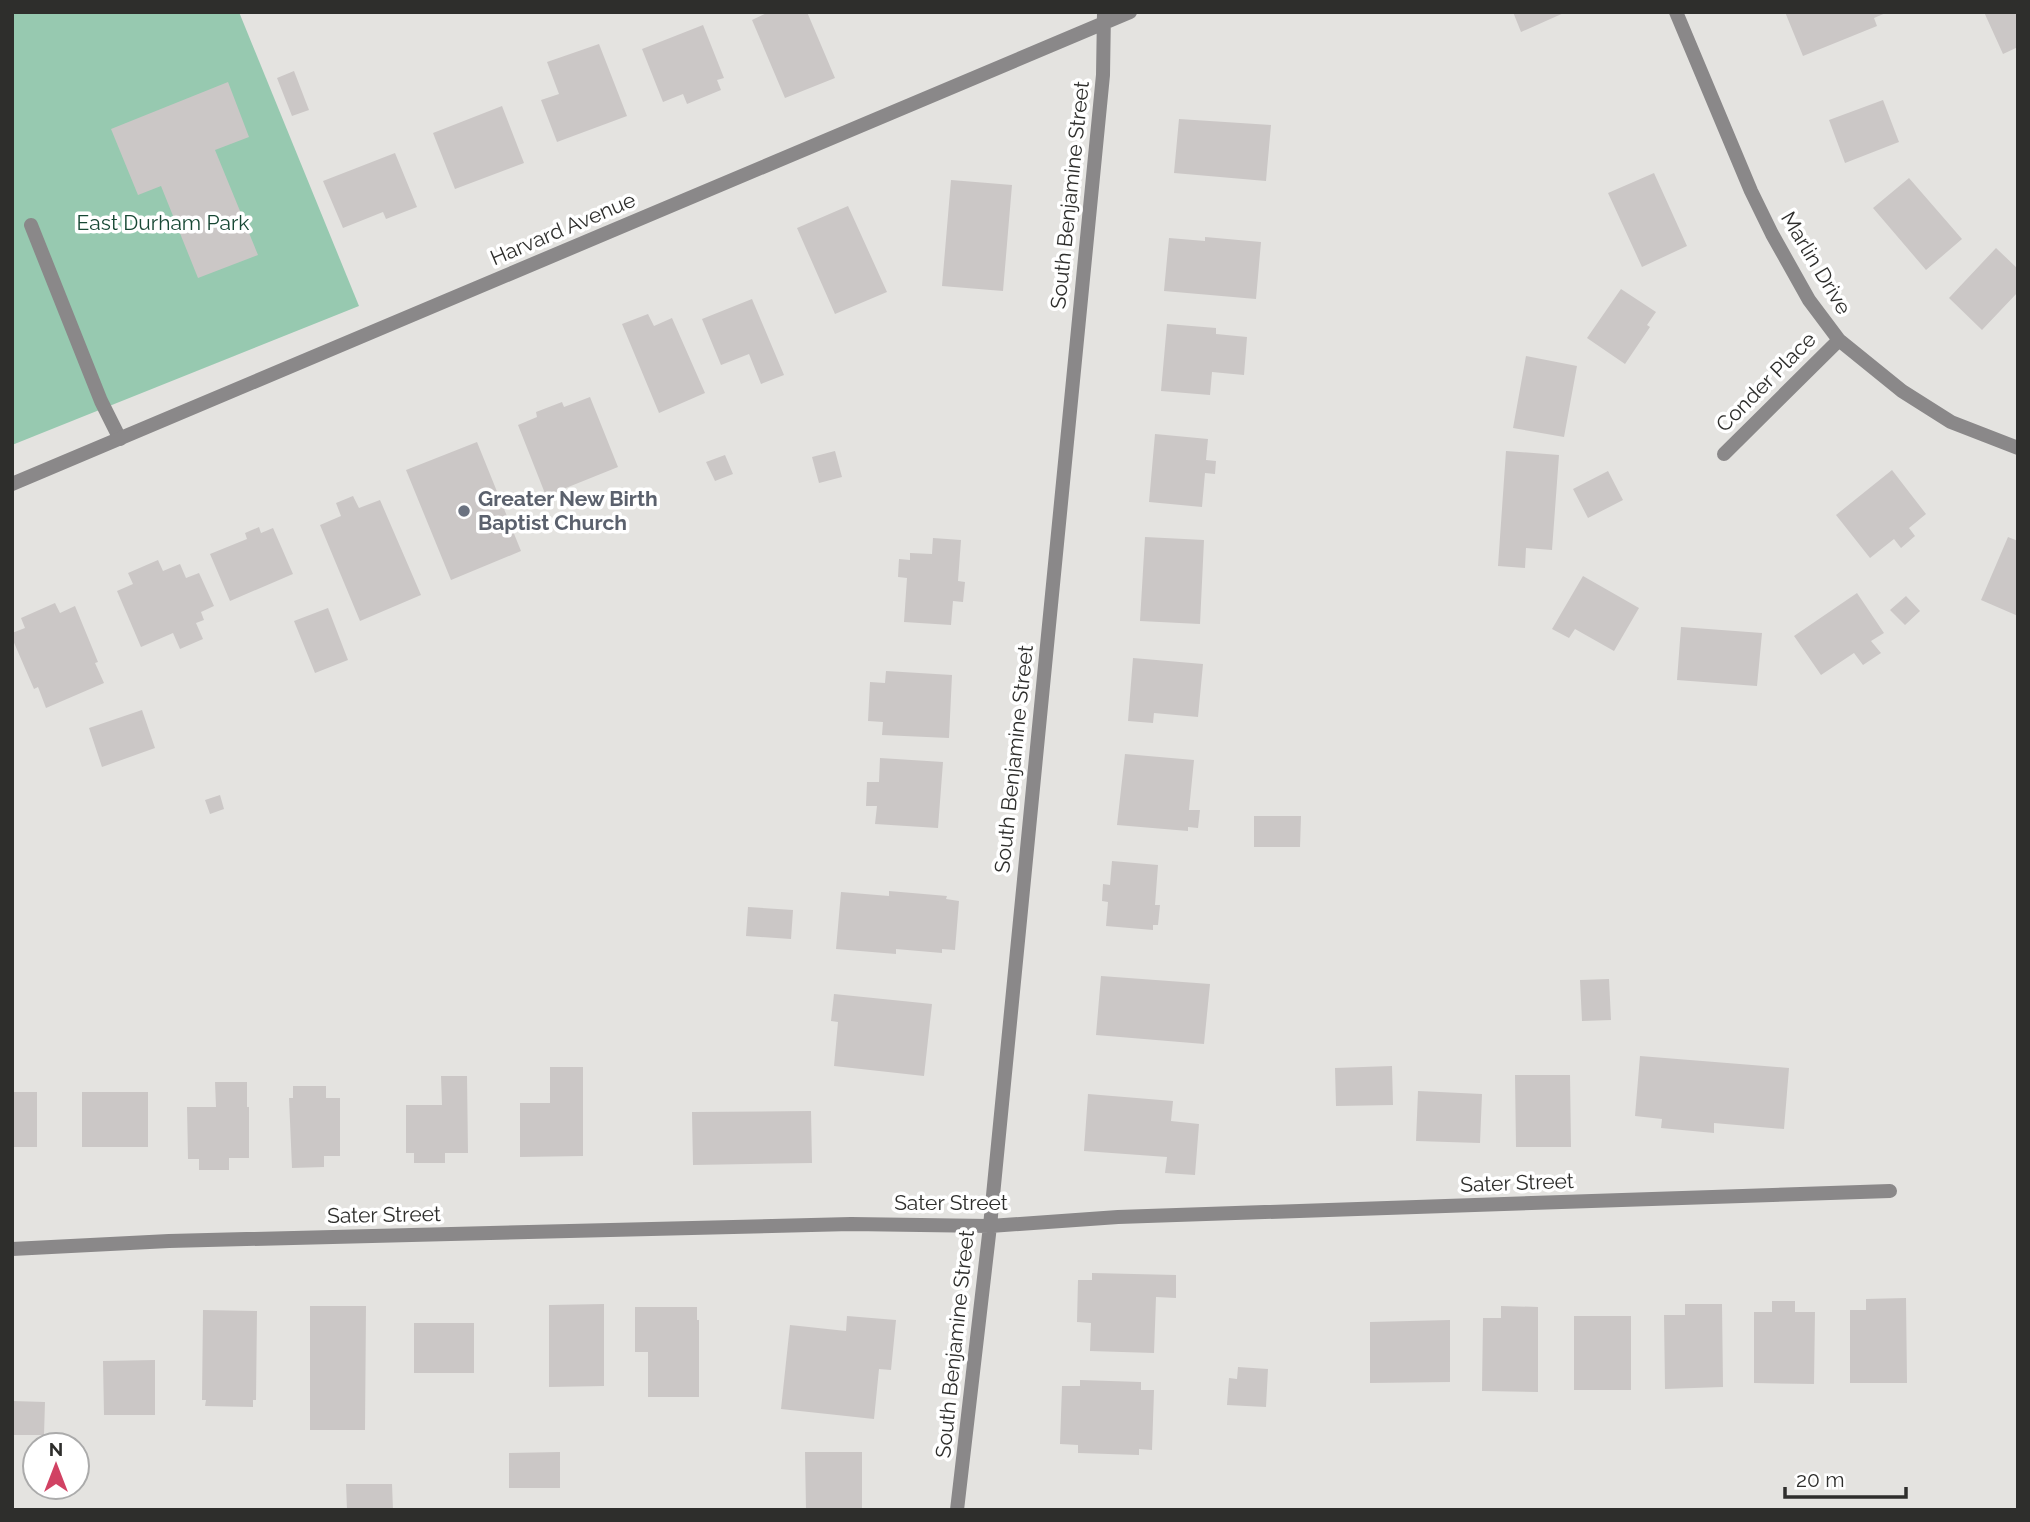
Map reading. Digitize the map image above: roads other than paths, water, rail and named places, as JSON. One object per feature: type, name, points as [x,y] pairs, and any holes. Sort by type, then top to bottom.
[{"type":"street","name":"Harvard Avenue","points":[[12,484],[1104,18],[1130,12]]},
{"type":"street","name":"Marlin Drive","points":[[1676,12],[1751,191],[1772,234],[1809,300],[1839,340],[1902,391],[1951,422],[2018,448]]},
{"type":"street","name":"South Benjamine Street","points":[[957,1510],[989,1226],[1103,75],[1104,18]]},
{"type":"street","points":[[31,225],[101,401],[120,439]]},
{"type":"street","name":"Conder Place","points":[[1724,454],[1839,340]]},
{"type":"street","name":"Sater Street","points":[[12,1249],[169,1241],[851,1224],[989,1226],[1132,1216],[1890,1191]]},
{"type":"place","name":"Greater New Birth Baptist Church","points":[[464,511]]},
{"type":"park label","name":"East Durham Park","points":[[163,223]]}]
